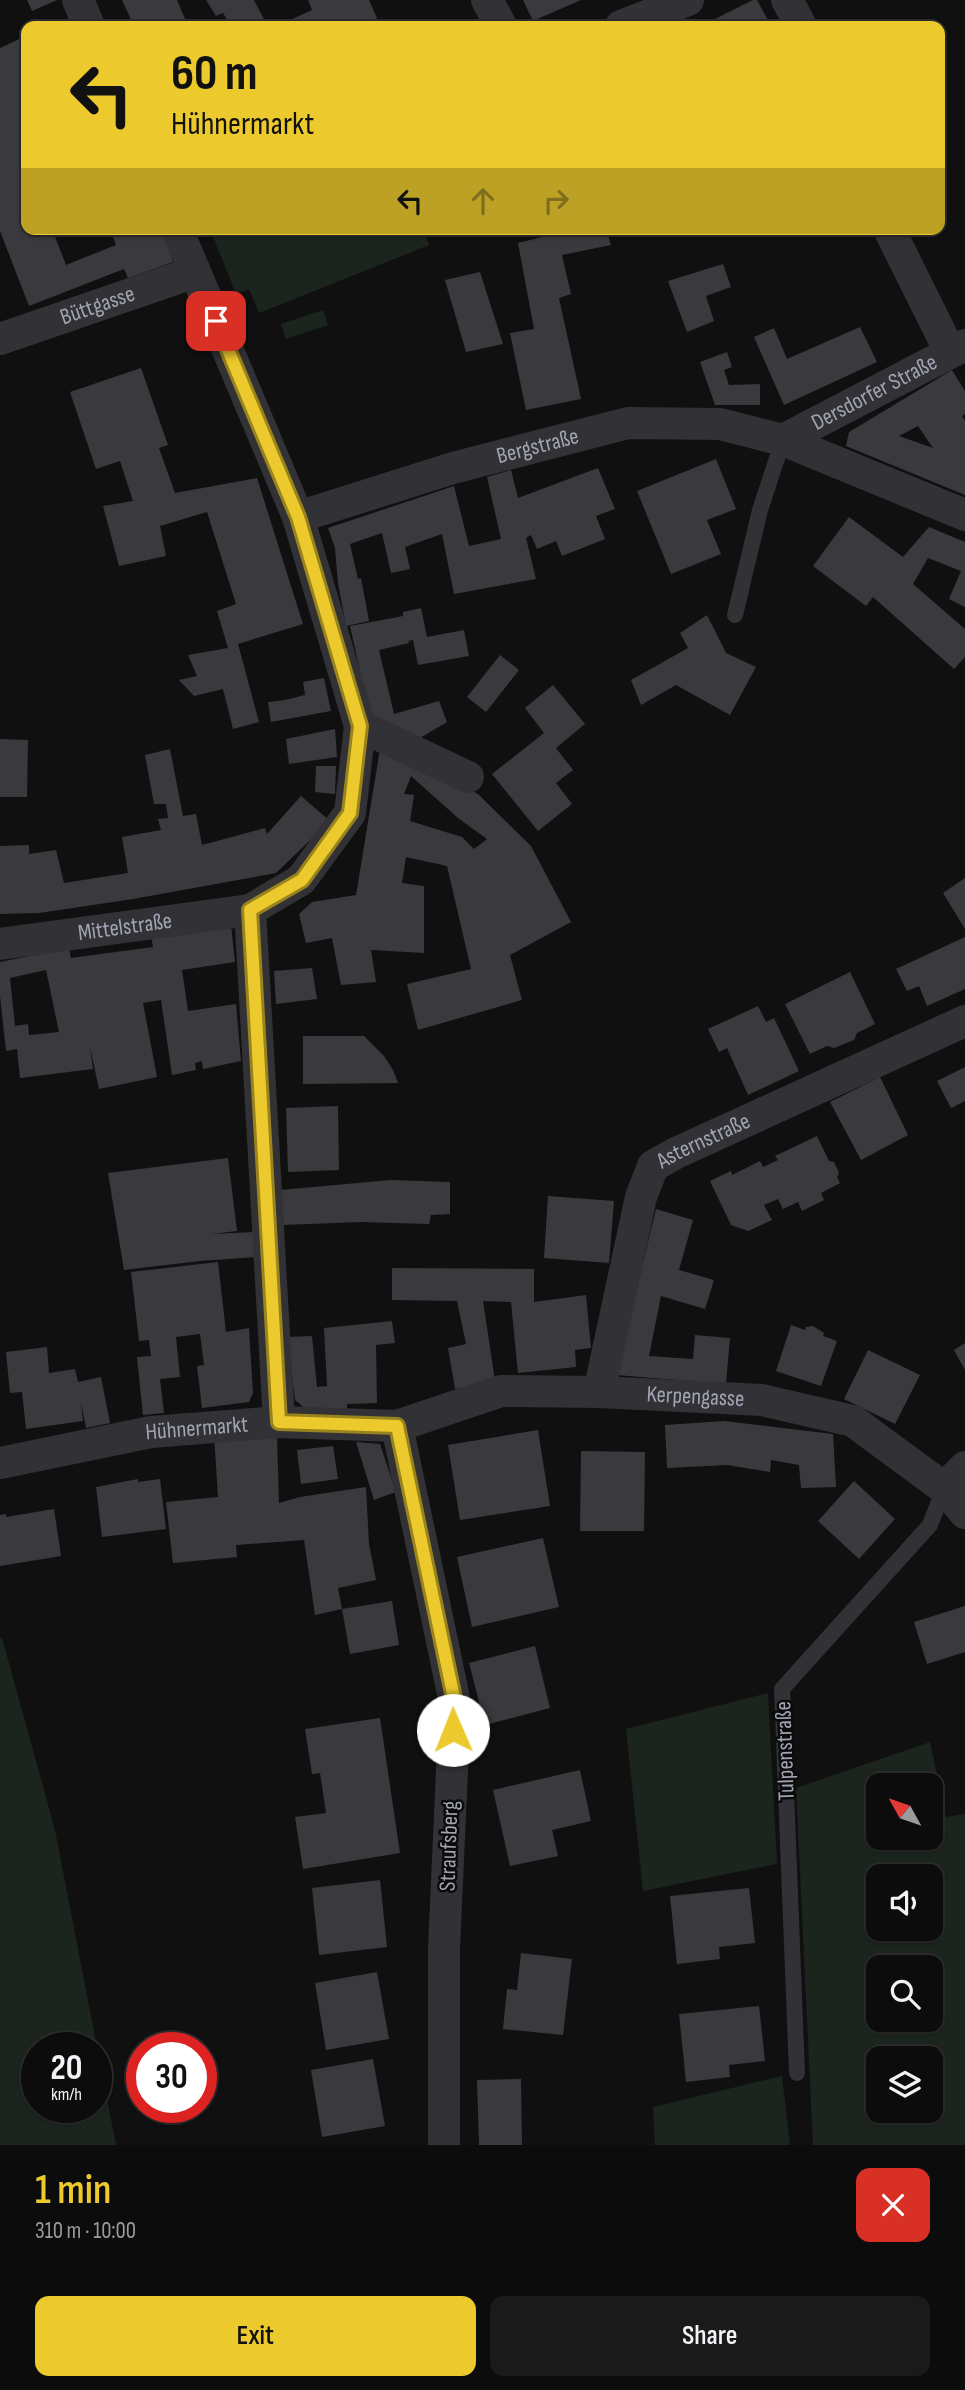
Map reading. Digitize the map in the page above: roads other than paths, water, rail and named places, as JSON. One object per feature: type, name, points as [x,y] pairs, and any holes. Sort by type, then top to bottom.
[{"type":"street","points":[[78,0],[87,21]]},
{"type":"street","points":[[487,0],[498,21]]},
{"type":"street","points":[[634,21],[688,0]]},
{"type":"street","points":[[787,0],[798,21]]},
{"type":"street","points":[[180,235],[298,517],[360,726],[350,813],[302,880],[250,910],[279,1422]]},
{"type":"street","points":[[892,235],[958,348]]},
{"type":"street","name":"Büttgasse","points":[[0,339],[195,272]]},
{"type":"street","name":"Dersdorfer Straße","points":[[783,440],[958,348]]},
{"type":"street","name":"Bergstraße","points":[[298,517],[453,468],[628,423],[720,424],[783,440],[965,515]]},
{"type":"street","points":[[360,726],[468,777]]},
{"type":"street","name":"Mittelstraße","points":[[0,944],[250,910]]},
{"type":"street","name":"Asternstraße","points":[[599,1392],[641,1197],[653,1166],[965,1021]]},
{"type":"street","name":"Kerpengasse","points":[[397,1426],[500,1391],[599,1392],[762,1400],[853,1421],[954,1478],[965,1513]]},
{"type":"street","name":"Hühnermarkt","points":[[0,1463],[151,1432],[279,1422],[397,1426]]},
{"type":"street","name":"Straufsberg","points":[[397,1426],[455,1703],[444,1949],[444,2145]]},
{"type":"lane","points":[[735,615],[760,510],[783,440]]},
{"type":"lane","name":"Tulpenstraße","points":[[797,2073],[782,1689],[930,1525],[954,1478]]}]
